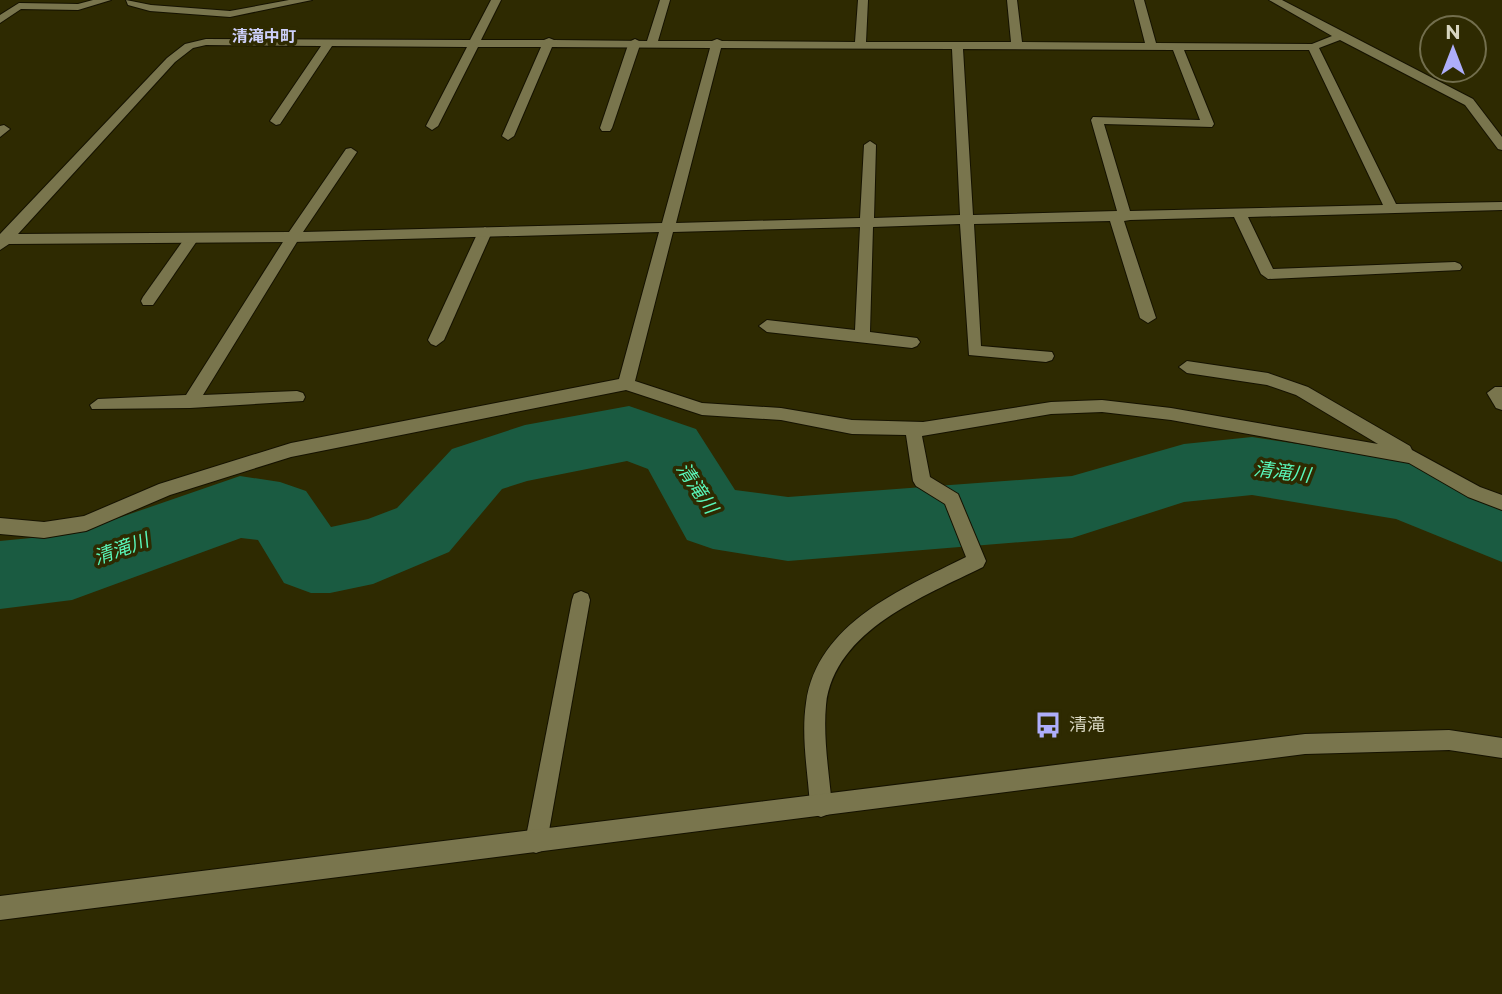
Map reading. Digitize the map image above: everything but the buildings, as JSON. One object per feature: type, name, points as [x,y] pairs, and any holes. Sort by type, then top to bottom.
[{"type":"street","points":[[0,20],[19,6],[78,7],[106,0]]},
{"type":"street","points":[[131,0],[132,3],[150,8],[230,14],[307,0]]},
{"type":"street","points":[[432,126],[496,0]]},
{"type":"street","points":[[652,42],[665,0]]},
{"type":"street","points":[[860,44],[863,0]]},
{"type":"street","points":[[1012,0],[1017,44]]},
{"type":"street","points":[[1139,0],[1151,46]]},
{"type":"street","points":[[1274,0],[1469,102],[1502,146]]},
{"type":"street","points":[[1,241],[171,60],[189,46],[206,41],[1313,47],[1341,36]]},
{"type":"street","points":[[276,121],[330,41]]},
{"type":"street","points":[[508,136],[549,41]]},
{"type":"street","points":[[606,128],[635,42]]},
{"type":"street","points":[[626,384],[717,42]]},
{"type":"street","points":[[957,44],[974,351],[1046,356]]},
{"type":"street","points":[[1149,318],[1097,120],[1208,124],[1177,46]]},
{"type":"street","points":[[1313,47],[1391,207]]},
{"type":"street","points":[[862,337],[870,145]]},
{"type":"street","points":[[190,402],[293,237],[351,152]]},
{"type":"street","points":[[1,241],[968,221],[1502,205]]},
{"type":"street","points":[[1240,213],[1268,274],[1455,267]]},
{"type":"street","points":[[436,340],[485,232]]},
{"type":"street","points":[[148,301],[192,238]]},
{"type":"street","points":[[767,326],[912,342]]},
{"type":"street","points":[[1187,367],[1255,376],[1303,391],[1474,492],[1502,503]]},
{"type":"street","points":[[0,526],[44,530],[86,523],[165,489],[291,450],[626,384],[702,409],[781,414],[852,427],[913,429],[1051,408],[1102,406],[1171,414],[1413,457]]},
{"type":"street","points":[[1502,393],[1495,393],[1502,404]]},
{"type":"street","points":[[98,405],[297,397]]},
{"type":"street","points":[[821,806],[816,702],[825,668],[848,638],[888,607],[977,561],[952,499],[922,481],[913,429]]},
{"type":"street","points":[[536,842],[581,600]]},
{"type":"street","points":[[0,908],[1305,744],[1449,740],[1502,748]]},
{"type":"waterway","name":"清滝川","points":[[0,575],[72,567],[240,507],[280,513],[311,560],[330,560],[373,551],[423,530],[477,469],[525,453],[629,433],[672,449],[713,518],[788,529],[1072,507],[1184,473],[1252,466],[1403,490],[1502,530]]},
{"type":"place","name":"清滝","points":[[1048,725]]},
{"type":"district","name":"清滝中町","points":[[264,36]]}]
